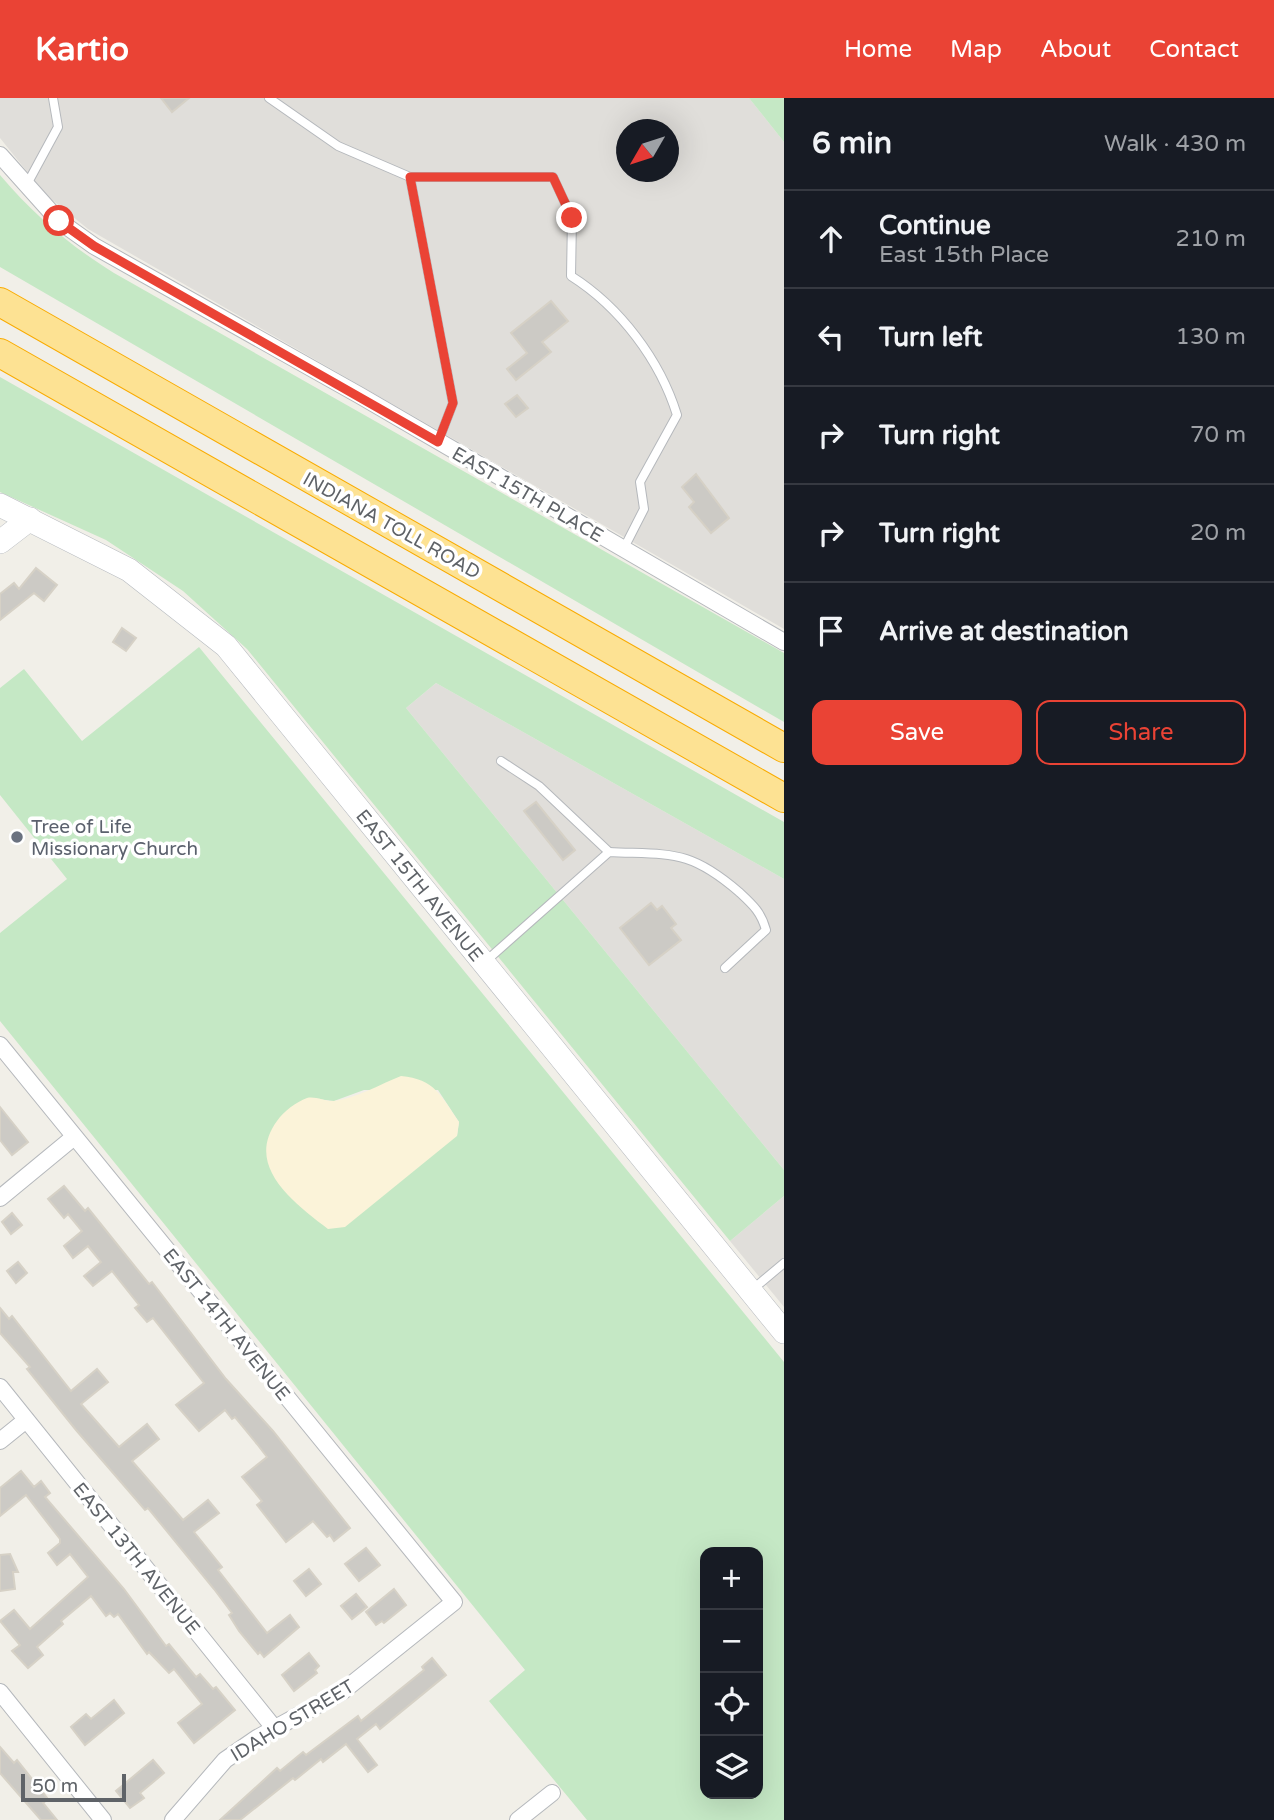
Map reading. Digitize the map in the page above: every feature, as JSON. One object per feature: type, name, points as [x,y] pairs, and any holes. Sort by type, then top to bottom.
[{"type":"highway","name":"INDIANA TOLL ROAD","points":[[0,302],[784,748]]},
{"type":"highway","points":[[0,353],[784,798]]},
{"type":"street","name":"EAST 15TH PLACE","points":[[0,155],[59,221],[94,246],[784,642]]},
{"type":"street","name":"EAST 15TH AVENUE","points":[[0,505],[129,570],[226,646],[784,1332]]},
{"type":"street","points":[[0,542],[30,519]]},
{"type":"street","name":"EAST 14TH AVENUE","points":[[0,1045],[454,1602]]},
{"type":"street","points":[[0,1198],[74,1137]]},
{"type":"street","name":"EAST 13TH AVENUE","points":[[0,1387],[275,1729]]},
{"type":"street","points":[[0,1441],[26,1420]]},
{"type":"street","name":"IDAHO STREET","points":[[173,1820],[225,1760],[351,1686],[454,1602]]},
{"type":"street","points":[[0,1692],[103,1820]]},
{"type":"street","points":[[518,1820],[552,1793]]},
{"type":"lane","points":[[26,186],[58,127],[52,98]]},
{"type":"lane","points":[[269,98],[338,146],[410,177],[553,177],[572,218],[571,276],[609,304],[629,329],[669,388],[677,415],[640,482],[644,509],[623,550]]},
{"type":"lane","points":[[410,177],[453,403],[438,442]]},
{"type":"lane","points":[[500,761],[539,786],[609,852],[692,858],[714,870],[761,912],[766,930],[724,968]]},
{"type":"lane","points":[[484,963],[609,852]]},
{"type":"lane","points":[[750,1290],[784,1263]]},
{"type":"shaded area","points":[[0,98],[749,98],[784,142],[784,629],[88,229],[45,194],[0,138]]},
{"type":"shaded area","points":[[436,683],[784,879],[784,1170],[406,708]]},
{"type":"shaded area","points":[[784,1196],[784,1307],[730,1241]]},
{"type":"green space","points":[[749,98],[784,98],[784,142]]},
{"type":"green space","points":[[0,175],[53,228],[114,273],[784,653],[784,722],[0,267]]},
{"type":"green space","points":[[0,377],[784,822],[784,879],[436,683],[406,708],[784,1170],[784,1196],[730,1241],[247,649],[183,591],[106,540],[0,492]]},
{"type":"green space","points":[[199,647],[784,1362],[784,1820],[587,1820],[489,1701],[525,1670],[0,1021],[0,933],[67,879],[0,795],[0,688],[24,669],[82,741]],"holes":[[[364,1090],[438,1090],[459,1122],[457,1136],[309,1098],[334,1101]]]},
{"type":"sand","points":[[401,1076],[422,1081],[436,1090],[459,1122],[457,1136],[345,1227],[328,1229],[301,1207],[277,1182],[266,1153],[268,1137],[277,1121],[290,1107],[307,1098],[331,1101],[342,1099]]},
{"type":"building","points":[[161,98],[189,98],[172,112]]},
{"type":"building","points":[[551,301],[568,321],[542,342],[551,352],[516,380],[507,369],[527,353],[511,333]]},
{"type":"building","points":[[517,395],[528,408],[516,417],[505,404]]},
{"type":"building","points":[[696,474],[729,518],[711,533],[689,507],[694,502],[682,487]]},
{"type":"building","points":[[36,568],[57,585],[44,601],[34,593],[0,620],[0,594],[14,583],[19,589]]},
{"type":"building","points":[[122,628],[136,638],[126,651],[113,642]]},
{"type":"building","points":[[536,802],[575,850],[563,860],[524,811]]},
{"type":"building","points":[[651,903],[657,910],[662,906],[676,924],[671,928],[681,940],[649,965],[620,928]]},
{"type":"building","points":[[0,1107],[28,1142],[12,1155],[0,1140]]},
{"type":"building","points":[[64,1186],[85,1211],[88,1208],[149,1284],[152,1282],[226,1379],[273,1431],[350,1528],[334,1541],[313,1521],[286,1542],[257,1505],[262,1501],[242,1477],[267,1457],[257,1444],[235,1417],[232,1419],[225,1410],[199,1431],[176,1405],[204,1383],[153,1318],[147,1322],[135,1308],[139,1305],[112,1271],[93,1286],[84,1276],[101,1262],[88,1246],[73,1258],[64,1246],[82,1231],[68,1214],[64,1218],[48,1199]]},
{"type":"building","points":[[12,1213],[22,1225],[11,1234],[2,1222]]},
{"type":"building","points":[[18,1262],[27,1273],[16,1283],[7,1271]]},
{"type":"building","points":[[0,1308],[9,1319],[12,1316],[71,1391],[97,1369],[108,1382],[81,1404],[119,1447],[147,1424],[159,1439],[132,1461],[183,1520],[208,1500],[219,1513],[194,1532],[222,1567],[218,1570],[267,1633],[290,1615],[299,1627],[264,1657],[260,1652],[258,1654],[239,1631],[229,1615],[232,1613],[148,1508],[145,1510],[27,1369],[30,1367],[0,1333]]},
{"type":"building","points":[[21,1471],[34,1487],[41,1481],[50,1493],[45,1497],[124,1589],[166,1646],[169,1644],[196,1677],[200,1674],[213,1689],[216,1687],[235,1710],[194,1743],[178,1723],[202,1704],[174,1669],[169,1673],[149,1652],[147,1654],[118,1614],[114,1617],[110,1613],[106,1616],[91,1596],[61,1621],[63,1624],[37,1647],[43,1655],[28,1668],[12,1651],[20,1645],[0,1621],[14,1610],[30,1629],[88,1577],[70,1554],[57,1565],[48,1553],[60,1543],[60,1539],[26,1495],[0,1516],[0,1488]]},
{"type":"building","points":[[366,1548],[380,1565],[359,1581],[345,1564]]},
{"type":"building","points":[[10,1554],[18,1572],[13,1572],[15,1589],[0,1591],[0,1555]]},
{"type":"building","points":[[309,1569],[321,1584],[306,1596],[294,1581]]},
{"type":"building","points":[[394,1589],[406,1605],[384,1623],[382,1621],[376,1625],[366,1612]]},
{"type":"building","points":[[356,1594],[367,1607],[352,1619],[341,1606]]},
{"type":"building","points":[[309,1653],[319,1666],[315,1670],[317,1673],[294,1691],[282,1675]]},
{"type":"building","points":[[432,1658],[446,1675],[380,1729],[376,1724],[357,1739],[377,1765],[368,1772],[346,1744],[323,1762],[321,1759],[295,1780],[293,1778],[240,1820],[220,1820],[277,1768],[280,1771],[303,1752],[306,1755],[358,1716],[361,1721],[424,1670],[422,1667]]},
{"type":"building","points":[[114,1700],[124,1713],[85,1745],[71,1727],[86,1714],[91,1719]]},
{"type":"building","points":[[0,1747],[14,1763],[17,1760],[48,1799],[43,1803],[57,1820],[41,1820],[0,1773]]},
{"type":"building","points":[[153,1760],[164,1773],[140,1793],[144,1798],[130,1808],[116,1791]]},
{"type":"place","name":"Tree of Life Missionary Church","points":[[17,837]]},
{"type":"route","points":[[59,221],[94,246],[438,442],[451,417],[453,403],[410,177],[553,177],[572,218]]}]
